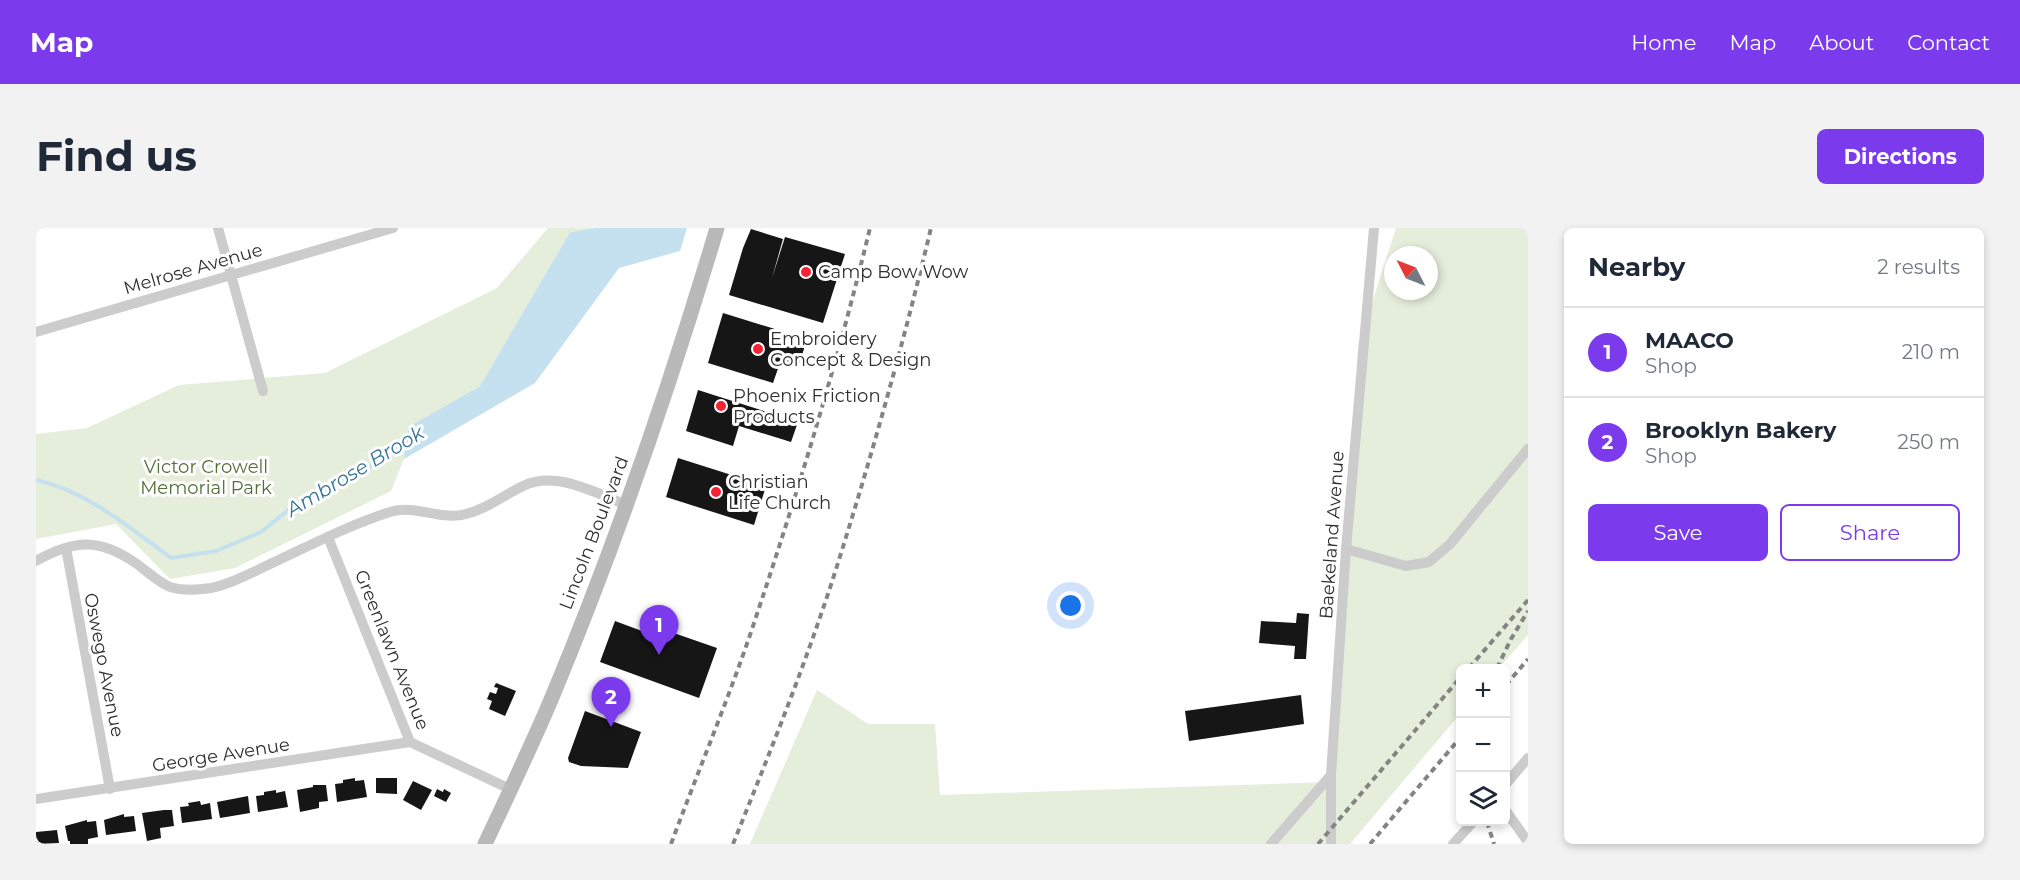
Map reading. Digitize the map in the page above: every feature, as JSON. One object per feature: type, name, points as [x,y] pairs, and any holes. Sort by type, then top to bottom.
[{"type":"main road","name":"Lincoln Boulevard","points":[[485,844],[552,696],[627,505],[675,365],[717,228]]},
{"type":"street","points":[[218,228],[263,391]]},
{"type":"street","name":"Melrose Avenue","points":[[36,332],[393,228]]},
{"type":"street","name":"Baekeland Avenue","points":[[1331,844],[1331,775],[1346,549],[1374,228]]},
{"type":"street","points":[[1346,549],[1406,566],[1429,562],[1450,544],[1528,449]]},
{"type":"street","points":[[36,561],[66,548],[87,544],[108,547],[125,556],[163,584],[173,588],[198,590],[214,588],[240,578],[328,537],[391,512],[404,509],[439,515],[463,515],[490,504],[526,484],[540,481],[554,480],[568,483],[627,505]]},
{"type":"street","name":"Greenlawn Avenue","points":[[328,537],[410,742],[510,789]]},
{"type":"street","name":"Oswego Avenue","points":[[66,548],[110,789]]},
{"type":"street","name":"George Avenue","points":[[36,799],[410,742]]},
{"type":"street","points":[[1510,779],[1528,758]]},
{"type":"street","points":[[1271,844],[1331,775]]},
{"type":"street","points":[[1510,817],[1528,842]]},
{"type":"street","points":[[1453,844],[1469,826]]},
{"type":"green space","name":"Victor Crowell Memorial Park","points":[[548,228],[595,228],[570,232],[480,386],[408,427],[404,459],[391,491],[235,568],[170,579],[116,524],[36,539],[36,434],[87,428],[179,385],[325,373],[497,288]]},
{"type":"green space","points":[[1396,228],[1528,228],[1528,635],[1503,664],[1456,664],[1456,719],[1350,844],[750,844],[817,690],[868,724],[935,724],[940,795],[1333,782],[1348,588],[1358,346],[1384,265],[1384,300],[1438,300],[1438,246],[1390,246]]},
{"type":"water","points":[[595,228],[687,228],[680,251],[619,268],[535,383],[404,459],[408,427],[480,386],[570,232]]},
{"type":"building","name":"Camp Bow Wow","points":[[751,229],[783,239],[772,278],[785,237],[845,254],[823,323],[729,295]]},
{"type":"building","name":"Embroidery Concept & Design","points":[[723,313],[807,339],[799,365],[781,360],[773,383],[708,363]]},
{"type":"building","name":"Phoenix Friction Products","points":[[698,390],[798,422],[791,442],[739,426],[733,446],[686,431]]},
{"type":"building","name":"Christian Life Church","points":[[678,458],[766,486],[754,525],[666,497]]},
{"type":"building","points":[[1297,613],[1309,614],[1306,659],[1294,659],[1295,646],[1259,643],[1261,621],[1296,623]]},
{"type":"building","points":[[615,621],[642,631],[645,623],[717,648],[699,698],[600,662]]},
{"type":"building","points":[[496,683],[516,691],[505,716],[489,709],[492,701],[487,699],[490,692],[496,694],[498,688],[494,687]]},
{"type":"building","points":[[1301,695],[1304,724],[1189,741],[1185,711]]},
{"type":"building","points":[[585,711],[641,732],[628,768],[581,766],[569,762],[568,758]]},
{"type":"building","points":[[355,778],[355,781],[364,780],[367,797],[337,802],[335,784]]},
{"type":"building","points":[[376,778],[397,778],[397,794],[376,793]]},
{"type":"building","points":[[413,781],[432,790],[421,810],[403,800]]},
{"type":"building","points":[[313,785],[326,785],[328,801],[319,802],[319,808],[300,812],[297,790],[313,787]]},
{"type":"building","points":[[437,789],[443,792],[444,789],[451,793],[446,802],[434,796]]},
{"type":"building","points":[[276,790],[276,793],[285,791],[288,807],[258,812],[256,796]]},
{"type":"building","points":[[248,796],[250,813],[220,818],[217,802]]},
{"type":"building","points":[[200,801],[201,805],[210,803],[212,819],[182,823],[180,807]]},
{"type":"building","points":[[172,810],[174,826],[160,828],[161,838],[147,841],[142,813]]},
{"type":"building","points":[[124,814],[124,817],[134,816],[136,831],[106,835],[104,820]]},
{"type":"building","points":[[87,820],[87,822],[96,821],[98,837],[88,839],[88,844],[70,844],[65,826]]},
{"type":"building","points":[[57,830],[59,843],[36,844],[36,832]]},
{"type":"waterway","name":"Ambrose Brook","points":[[36,480],[55,485],[90,502],[124,523],[171,558],[216,551],[261,532],[301,500],[367,469],[409,440]]},
{"type":"railway","points":[[671,844],[741,661],[783,534],[829,382],[870,228]]},
{"type":"railway","points":[[733,844],[801,671],[837,566],[887,398],[931,228]]},
{"type":"railway","points":[[1472,664],[1528,600]]},
{"type":"railway","points":[[1499,664],[1528,611]]},
{"type":"railway","points":[[1510,680],[1528,659]]},
{"type":"railway","points":[[1318,844],[1456,683]]},
{"type":"railway","points":[[1370,844],[1456,743]]},
{"type":"railway","points":[[1488,826],[1494,844]]},
{"type":"place","name":"Camp Bow Wow","points":[[806,272]]},
{"type":"place","name":"Embroidery Concept & Design","points":[[758,349]]},
{"type":"place","name":"Phoenix Friction Products","points":[[721,406]]},
{"type":"place","name":"Christian Life Church","points":[[716,492]]},
{"type":"place","name":"MAACO","points":[[659,655]]},
{"type":"place","name":"Brooklyn Bakery","points":[[611,727]]}]
